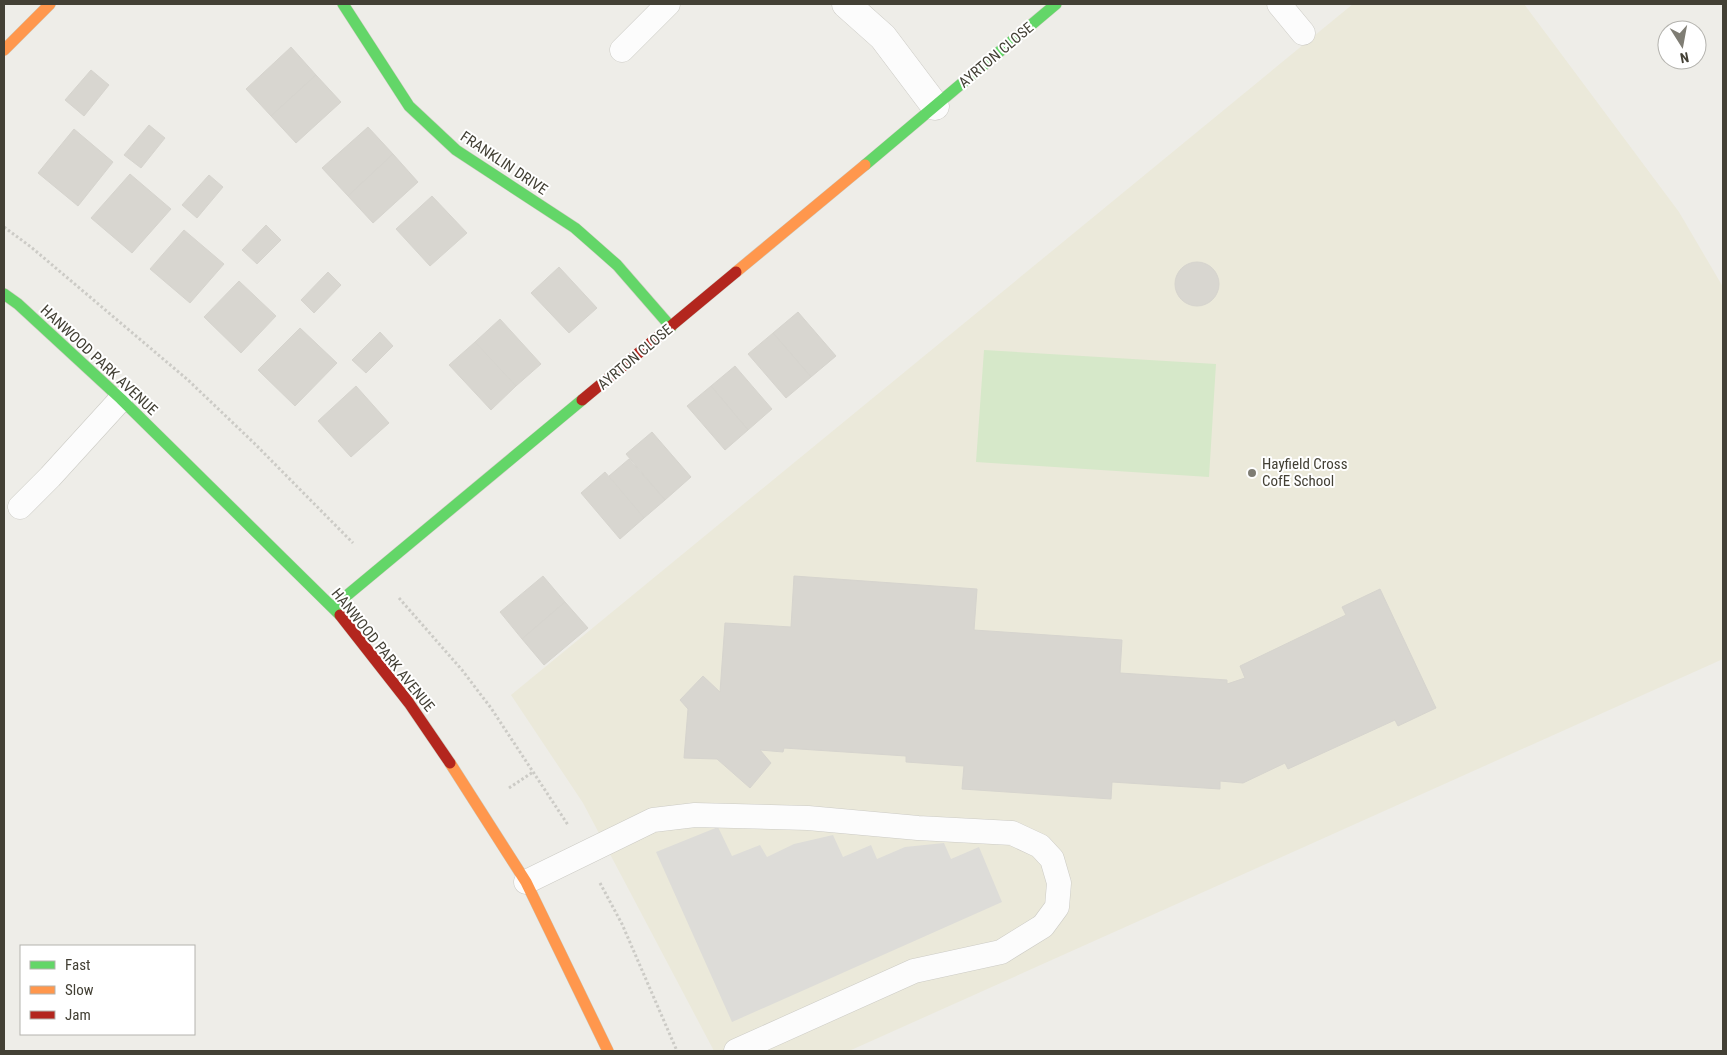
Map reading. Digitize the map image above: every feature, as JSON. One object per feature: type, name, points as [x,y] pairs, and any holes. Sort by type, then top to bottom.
[{"type":"street","points":[[4,50],[50,4]]},
{"type":"street","name":"FRANKLIN DRIVE","points":[[343,4],[409,106],[456,150],[575,228],[617,264],[671,327]]},
{"type":"street","points":[[846,4],[883,37],[935,106]]},
{"type":"street","name":"AYRTON CLOSE","points":[[333,607],[1002,52],[1056,4]]},
{"type":"street","name":"HANWOOD PARK AVENUE","points":[[4,294],[18,304],[121,399],[333,607],[409,703],[480,807],[526,882],[608,1051]]},
{"type":"lane","points":[[622,50],[668,4]]},
{"type":"lane","points":[[1279,4],[1303,33]]},
{"type":"lane","points":[[20,507],[50,478],[121,399]]},
{"type":"lane","points":[[526,882],[653,820],[695,815],[808,818],[918,828],[1012,833],[1040,846],[1052,859],[1059,883],[1057,907],[1043,926],[1001,952],[914,971],[736,1051]]},
{"type":"path","points":[[4,227],[89,295],[188,380],[254,443],[354,544]]},
{"type":"path","points":[[393,590],[462,670],[491,708],[568,827]]},
{"type":"path","points":[[508,789],[533,772]]},
{"type":"path","points":[[596,875],[622,924],[677,1051]]},
{"type":"shaded area","name":"Hayfield Cross CofE School","points":[[1353,4],[1524,4],[1679,212],[1723,287],[1723,659],[849,1051],[714,1051],[583,803],[511,695]]},
{"type":"shaded area","points":[[718,827],[732,856],[760,845],[767,857],[794,844],[833,835],[843,857],[871,845],[877,859],[905,847],[944,843],[951,859],[979,847],[1002,902],[732,1022],[656,852]]},
{"type":"green space","points":[[984,350],[1216,364],[1209,477],[976,462]]},
{"type":"building","points":[[291,47],[316,75],[271,116],[246,89]]},
{"type":"building","points":[[91,70],[109,85],[84,116],[65,100]]},
{"type":"building","points":[[316,75],[341,102],[296,143],[271,116]]},
{"type":"building","points":[[149,125],[165,138],[141,168],[124,155]]},
{"type":"building","points":[[368,127],[393,154],[348,196],[322,168]]},
{"type":"building","points":[[74,129],[113,162],[78,206],[38,173]]},
{"type":"building","points":[[393,154],[418,182],[373,223],[348,196]]},
{"type":"building","points":[[130,174],[171,209],[132,253],[91,218]]},
{"type":"building","points":[[209,175],[223,187],[197,218],[182,205]]},
{"type":"building","points":[[432,196],[467,233],[430,266],[396,229]]},
{"type":"building","points":[[266,225],[281,240],[257,264],[242,250]]},
{"type":"building","points":[[184,230],[224,264],[190,303],[150,269]]},
{"type":"building","points":[[1201,262],[1213,268],[1218,276],[1218,292],[1213,300],[1205,305],[1193,306],[1181,300],[1176,292],[1175,280],[1181,268],[1189,263]]},
{"type":"building","points":[[559,267],[597,308],[569,333],[531,293]]},
{"type":"building","points":[[328,272],[341,285],[314,313],[301,300]]},
{"type":"building","points":[[239,281],[276,316],[241,353],[204,317]]},
{"type":"building","points":[[798,312],[836,356],[811,377],[773,333]]},
{"type":"building","points":[[500,319],[541,364],[516,386],[475,342]]},
{"type":"building","points":[[300,328],[337,363],[295,406],[258,370]]},
{"type":"building","points":[[380,332],[393,346],[366,373],[352,360]]},
{"type":"building","points":[[773,333],[811,377],[786,398],[748,354]]},
{"type":"building","points":[[475,342],[516,386],[491,410],[449,365]]},
{"type":"building","points":[[735,366],[772,409],[748,430],[711,386]]},
{"type":"building","points":[[356,386],[389,423],[351,457],[318,421]]},
{"type":"building","points":[[711,386],[748,430],[725,450],[687,406]]},
{"type":"building","points":[[652,432],[691,477],[665,500],[626,454]]},
{"type":"building","points":[[629,459],[665,500],[644,518],[609,476]]},
{"type":"building","points":[[605,472],[644,518],[620,539],[581,493]]},
{"type":"building","points":[[543,576],[565,602],[522,639],[500,612]]},
{"type":"building","points":[[794,576],[977,589],[974,630],[1122,640],[1120,673],[1227,680],[1227,684],[1245,678],[1240,666],[1346,615],[1342,607],[1380,589],[1436,708],[1398,726],[1395,720],[1288,769],[1285,763],[1243,783],[1220,781],[1220,789],[1112,782],[1111,799],[962,789],[964,766],[906,762],[906,756],[784,748],[783,752],[760,750],[771,763],[750,788],[717,759],[684,758],[688,709],[680,700],[703,676],[720,692],[725,623],[791,627]]},
{"type":"building","points":[[565,602],[588,628],[544,665],[522,639]]},
{"type":"traffic: fast","points":[[343,4],[409,106],[456,150],[575,228],[617,265],[671,327]]},
{"type":"traffic: fast","points":[[865,165],[1056,4]]},
{"type":"traffic: fast","points":[[4,294],[18,304],[121,399],[340,615]]},
{"type":"traffic: fast","points":[[333,607],[582,400]]},
{"type":"traffic: slow","points":[[4,50],[50,4]]},
{"type":"traffic: slow","points":[[736,272],[865,165]]},
{"type":"traffic: slow","points":[[450,763],[526,882],[608,1051]]},
{"type":"traffic: jam","points":[[582,400],[736,272]]},
{"type":"traffic: jam","points":[[340,615],[409,703],[450,763]]},
{"type":"place","name":"Hayfield Cross CofE School","points":[[1252,473]]}]
